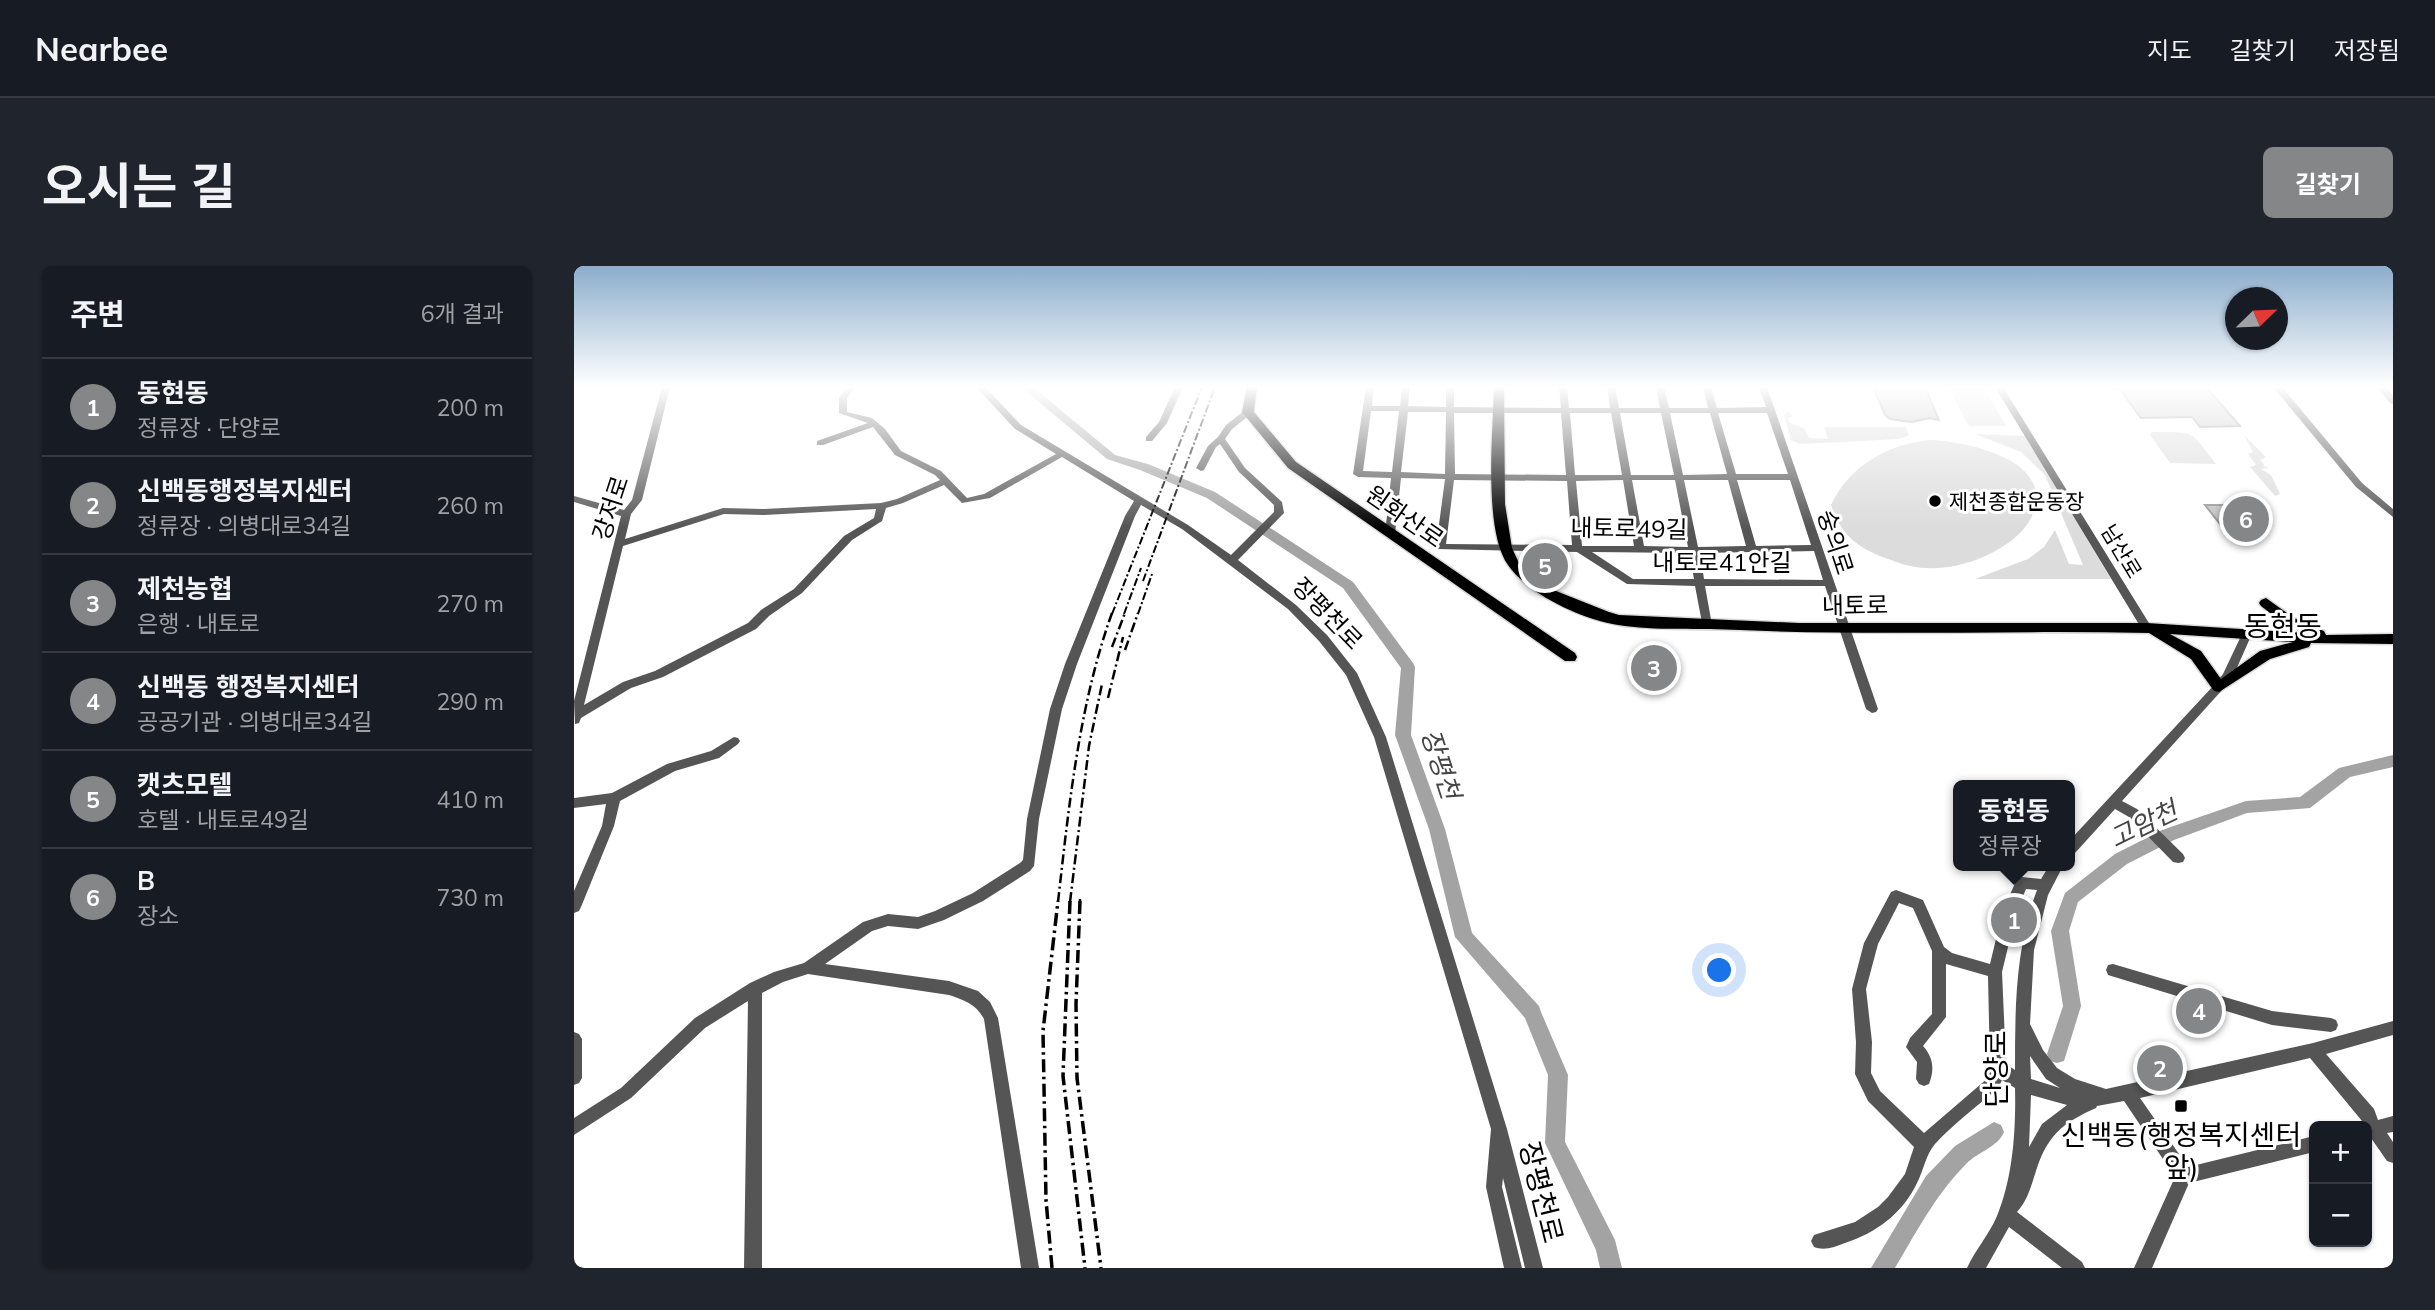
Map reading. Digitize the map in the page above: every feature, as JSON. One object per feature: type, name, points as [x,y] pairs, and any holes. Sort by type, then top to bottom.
[{"type":"main road","name":"원화산로","points":[[1266,434],[1292,465],[1570,657]]},
{"type":"main road","name":"내토로","points":[[1499,434],[1500,528],[1510,560],[1537,586],[1591,612],[1642,623],[2147,628],[2334,640],[2393,639]]},
{"type":"main road","points":[[2266,603],[2289,621],[2334,640]]},
{"type":"main road","points":[[2147,628],[2196,655],[2220,687],[2265,655],[2285,648],[2334,640]]},
{"type":"street","name":"강저로","points":[[575,720],[626,514],[637,500],[654,434]]},
{"type":"street","points":[[820,443],[846,434]]},
{"type":"street","points":[[882,434],[898,453],[938,473],[963,499],[974,500],[995,492],[1062,454]]},
{"type":"street","name":"장평천로","points":[[1029,434],[1236,557],[1323,638],[1351,673],[1380,737],[1499,1129],[1534,1268]]},
{"type":"street","points":[[1149,439],[1154,434]]},
{"type":"street","points":[[1201,468],[1212,446],[1225,434]]},
{"type":"street","points":[[1363,434],[1358,474],[1500,478],[1793,477]]},
{"type":"street","points":[[1390,534],[1401,434]]},
{"type":"street","points":[[1449,434],[1450,477]]},
{"type":"street","points":[[1567,434],[1577,547]]},
{"type":"street","points":[[1619,434],[1639,548]]},
{"type":"street","points":[[1670,434],[1695,550],[1698,583],[1707,625]]},
{"type":"street","points":[[1720,434],[1752,549]]},
{"type":"street","name":"숭의로","points":[[1778,434],[1872,709]]},
{"type":"street","name":"남산로","points":[[2028,434],[2147,628]]},
{"type":"street","points":[[2316,434],[2359,485],[2393,514]]},
{"type":"street","points":[[1222,439],[1242,470],[1279,504],[1279,513],[1236,557]]},
{"type":"street","name":"내토로49길","points":[[1450,477],[1441,547],[1695,550],[1816,548]]},
{"type":"street","points":[[619,544],[723,511],[764,513],[881,506],[900,501],[945,481]]},
{"type":"street","points":[[574,499],[626,514]]},
{"type":"street","points":[[808,968],[869,926],[888,920],[910,923],[928,921],[967,904],[1025,867],[1031,855],[1033,819],[1056,709],[1071,664],[1130,516],[1139,500]]},
{"type":"street","points":[[575,720],[627,685],[659,674],[752,626],[765,613],[798,591],[848,538],[879,519],[881,506]]},
{"type":"street","name":"내토로41안길","points":[[1577,547],[1631,582],[1828,583]]},
{"type":"street","points":[[2075,844],[2220,687],[2228,676],[2246,635]]},
{"type":"street","points":[[574,803],[614,798],[671,767],[715,755],[734,741]]},
{"type":"street","points":[[574,907],[608,826],[614,798]]},
{"type":"street","points":[[2114,802],[2138,818],[2177,856]]},
{"type":"street","name":"단양로","points":[[1976,1268],[2008,1211],[2018,1167],[2024,1085],[2021,1021],[2028,939],[2044,885],[2053,871]]},
{"type":"street","points":[[1820,1241],[1849,1234],[1878,1219],[1898,1199],[1910,1181],[1924,1144],[1994,1082],[1998,1068],[1994,972],[2010,910],[2022,883],[2044,885]]},
{"type":"street","points":[[1924,1079],[1925,1059],[1914,1047],[1917,1039],[1939,1017],[1939,951],[1918,904],[1896,896],[1871,943],[1859,989],[1864,1042],[1863,1074],[1874,1096],[1924,1144]]},
{"type":"street","points":[[1939,951],[1948,958],[1994,972]]},
{"type":"street","points":[[574,1127],[626,1093],[700,1023],[755,988],[794,971],[808,968],[949,988],[973,996],[985,1007],[991,1018],[1030,1268]]},
{"type":"street","points":[[2113,971],[2272,1018],[2331,1025]]},
{"type":"street","points":[[753,1268],[755,988]]},
{"type":"street","points":[[2021,1021],[2043,1063],[2058,1081],[2076,1089],[2107,1096]]},
{"type":"street","points":[[1998,1068],[2024,1085],[2079,1101],[2127,1093],[2313,1050],[2393,1028]]},
{"type":"street","points":[[574,1039],[574,1078]]},
{"type":"street","points":[[2313,1050],[2368,1115],[2369,1121]]},
{"type":"street","points":[[2127,1093],[2184,1176]]},
{"type":"street","points":[[2076,1268],[2008,1211],[2020,1199],[2041,1136],[2050,1124],[2070,1111],[2107,1096]]},
{"type":"street","points":[[2372,1129],[2393,1124]]},
{"type":"street","name":"장평천로","points":[[1499,1129],[1494,1187],[1513,1268]]},
{"type":"street","points":[[2372,1132],[2393,1155]]},
{"type":"street","points":[[2184,1176],[2309,1145]]},
{"type":"street","points":[[2144,1268],[2184,1176]]},
{"type":"shaded area","points":[[1789,434],[1807,434],[1809,438],[1828,439],[1826,434],[1909,435],[1899,439],[1800,444],[1791,440]]},
{"type":"shaded area","points":[[1975,434],[2025,436],[2111,579],[1975,579],[2028,559],[2044,547],[2055,530],[2069,564],[2083,565],[2045,475],[2021,452]]},
{"type":"shaded area","points":[[2150,435],[2190,435],[2201,444],[2216,464],[2170,463]]},
{"type":"shaded area","points":[[2244,435],[2266,457],[2260,460],[2263,466],[2269,468],[2261,469],[2271,475],[2280,494],[2275,496],[2250,467],[2256,465],[2248,454],[2253,452]]},
{"type":"shaded area","name":"제천종합운동장","points":[[1930,440],[1977,447],[2010,460],[2023,470],[2032,481],[2036,495],[2034,511],[2027,525],[2016,537],[1985,556],[1952,566],[1932,568],[1908,565],[1880,556],[1846,534],[1831,505],[1848,479],[1859,468],[1885,452],[1914,442]]},
{"type":"building","points":[[2205,505],[2240,505],[2263,533],[2227,533]]},
{"type":"waterway","name":"장평천","points":[[1083,434],[1111,457],[1144,467],[1211,495],[1348,585],[1408,667],[1403,735],[1437,829],[1464,937],[1532,1012],[1558,1075],[1555,1143],[1607,1248],[1611,1268]]},
{"type":"waterway","name":"고암천","points":[[2057,1054],[2072,1006],[2060,931],[2071,898],[2121,859],[2168,835],[2246,807],[2304,803],[2345,772],[2393,761]]},
{"type":"waterway","name":"고암천","points":[[1882,1268],[1933,1183],[1962,1153],[1994,1132]]},
{"type":"railway","points":[[1112,614],[1183,434]]},
{"type":"railway","points":[[1143,581],[1198,434]]},
{"type":"railway","points":[[1124,614],[1141,568]]},
{"type":"railway","points":[[1138,614],[1152,574]]},
{"type":"railway","points":[[1058,902],[1083,719],[1112,613]]},
{"type":"railway","points":[[1112,647],[1125,613]]},
{"type":"railway","points":[[1125,650],[1138,613]]},
{"type":"railway","points":[[1108,698],[1123,637]]},
{"type":"railway","points":[[1070,902],[1089,746],[1102,684]]},
{"type":"railway","points":[[1052,1268],[1046,1200],[1043,1031],[1058,901]]},
{"type":"railway","points":[[1070,901],[1063,1076],[1085,1268]]},
{"type":"railway","points":[[1080,901],[1076,1004],[1077,1078],[1101,1268]]},
{"type":"place","name":"제천종합운동장","points":[[1935,501]]},
{"type":"place","name":"B","points":[[2246,519]]},
{"type":"place","name":"캣츠모텔","points":[[1545,566]]},
{"type":"place","name":"제천농협","points":[[1654,668]]},
{"type":"place","name":"동현동","points":[[2014,920]]},
{"type":"place","name":"신백동 행정복지센터","points":[[2199,1011]]},
{"type":"place","name":"신백동행정복지센터","points":[[2160,1068]]},
{"type":"place","name":"신백동(행정복지센터 앞)","points":[[2181,1106]]},
{"type":"district","name":"동현동","points":[[2283,625]]}]
